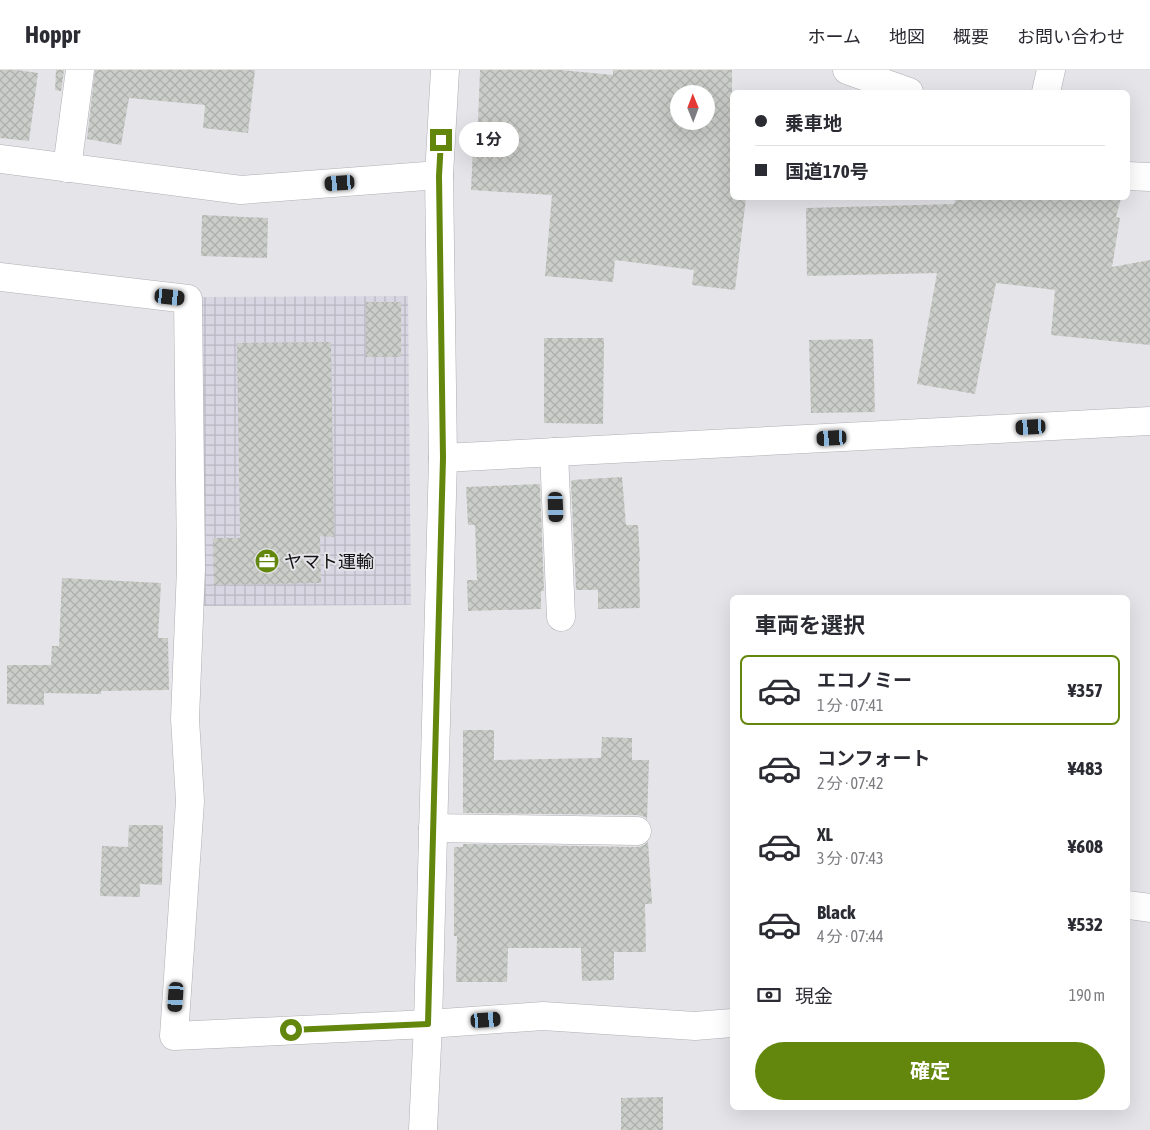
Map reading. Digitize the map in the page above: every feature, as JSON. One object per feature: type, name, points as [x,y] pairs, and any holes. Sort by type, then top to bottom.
[{"type":"main road","points":[[67,168],[80,70]]},
{"type":"main road","points":[[423,1130],[428,1024],[443,458],[439,176],[445,70]]},
{"type":"main road","points":[[847,70],[903,90]]},
{"type":"main road","points":[[1046,90],[1051,70]]},
{"type":"main road","points":[[0,159],[241,190],[439,176]]},
{"type":"main road","points":[[1130,176],[1150,177]]},
{"type":"main road","points":[[0,278],[188,299],[191,568],[185,719],[190,802],[174,1036],[428,1024],[543,1016],[695,1026],[730,1023]]},
{"type":"main road","points":[[443,458],[1150,421]]},
{"type":"main road","points":[[554,452],[561,618]]},
{"type":"main road","points":[[433,828],[637,831]]},
{"type":"main road","points":[[1130,905],[1150,908]]},
{"type":"shaded area","name":"ヤマト運輸","points":[[408,296],[411,605],[199,606],[201,297]]},
{"type":"building","points":[[0,70],[38,73],[29,141],[0,138]]},
{"type":"building","points":[[56,70],[64,70],[61,91],[55,90]]},
{"type":"building","points":[[95,70],[255,70],[248,133],[203,128],[205,105],[129,98],[121,145],[87,139]]},
{"type":"building","points":[[480,70],[561,70],[613,75],[613,70],[732,70],[732,90],[730,90],[730,200],[746,200],[735,290],[692,285],[694,270],[615,260],[613,282],[545,276],[552,195],[471,190],[473,149],[477,149]]},
{"type":"building","points":[[955,200],[1120,200],[1116,217],[1120,218],[1112,267],[1150,260],[1150,345],[1051,335],[1055,290],[996,283],[975,394],[917,384],[937,273],[807,276],[806,208],[954,204]]},
{"type":"building","points":[[202,215],[268,218],[267,258],[201,256]]},
{"type":"building","points":[[366,302],[401,302],[401,357],[366,357]]},
{"type":"building","points":[[544,338],[604,338],[603,424],[544,423]]},
{"type":"building","points":[[873,339],[875,412],[811,413],[809,340]]},
{"type":"building","points":[[331,342],[334,537],[320,536],[321,583],[214,585],[213,538],[240,538],[237,343]]},
{"type":"building","points":[[622,477],[626,525],[638,525],[640,608],[598,609],[598,590],[576,590],[571,483],[572,480]]},
{"type":"building","points":[[540,484],[544,591],[541,591],[541,609],[468,611],[467,580],[477,580],[475,525],[468,525],[466,487]]},
{"type":"building","points":[[62,578],[161,583],[158,638],[168,638],[169,690],[101,691],[101,694],[44,693],[44,705],[7,704],[7,665],[51,665],[52,646],[59,646]]},
{"type":"building","points":[[463,730],[494,730],[494,760],[601,758],[602,737],[632,738],[632,760],[649,760],[647,820],[645,817],[637,815],[463,813]]},
{"type":"building","points":[[129,825],[163,825],[162,885],[140,884],[140,897],[100,896],[102,846],[128,847]]},
{"type":"building","points":[[648,842],[652,904],[645,904],[646,952],[614,952],[614,980],[582,981],[581,948],[508,948],[507,982],[456,982],[457,936],[454,936],[454,847],[463,847],[463,844],[637,847]]},
{"type":"building","points":[[663,1097],[663,1130],[621,1130],[621,1098]]},
{"type":"place","name":"ヤマト運輸","points":[[267,561]]},
{"type":"route","points":[[291,1030],[428,1024],[443,458],[439,176],[441,140]]}]
